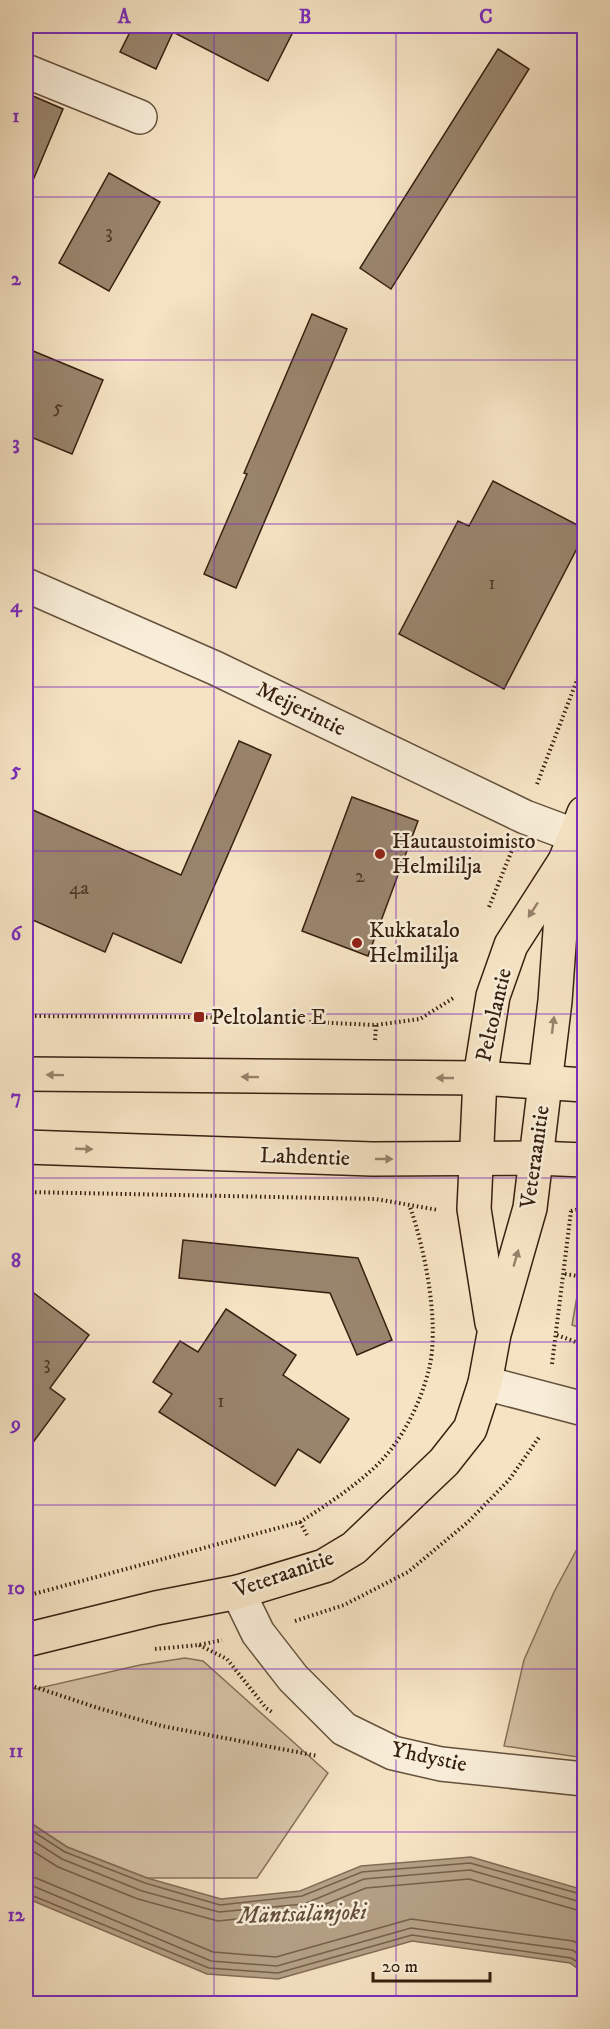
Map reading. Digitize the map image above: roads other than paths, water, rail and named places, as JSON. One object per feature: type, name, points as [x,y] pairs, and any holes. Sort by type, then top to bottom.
[{"type":"main road","name":"Peltolantie","points":[[480,1078],[493,996],[511,945],[575,837]]},
{"type":"main road","points":[[546,1083],[575,837]]},
{"type":"main road","points":[[26,1074],[480,1078],[585,1085]]},
{"type":"main road","name":"Veteraanitie","points":[[480,1078],[474,1209],[494,1334]]},
{"type":"main road","name":"Veteraanitie","points":[[26,1641],[156,1608],[238,1592],[324,1566],[354,1548],[444,1462],[470,1430],[485,1383],[494,1334],[530,1208],[546,1083]]},
{"type":"main road","name":"Lahdentie","points":[[26,1147],[372,1159],[585,1160]]},
{"type":"street","points":[[26,71],[140,117]]},
{"type":"street","name":"Meijerintie","points":[[26,585],[215,668],[525,817],[575,837]]},
{"type":"street","points":[[485,1383],[585,1409]]},
{"type":"street","name":"Yhdystie","points":[[238,1592],[258,1633],[293,1678],[344,1729],[393,1752],[441,1764],[585,1779]]},
{"type":"water","name":"Mäntsälänjoki","points":[[26,1820],[67,1847],[147,1878],[221,1899],[300,1891],[361,1866],[471,1857],[584,1890],[584,1973],[570,1963],[412,1941],[278,1979],[207,1974],[26,1898]]},
{"type":"place","name":"Hautaustoimisto Helmililja","points":[[380,854]]},
{"type":"place","name":"Kukkatalo Helmililja","points":[[357,943]]},
{"type":"place","name":"Peltolantie E","points":[[199,1017]]}]
